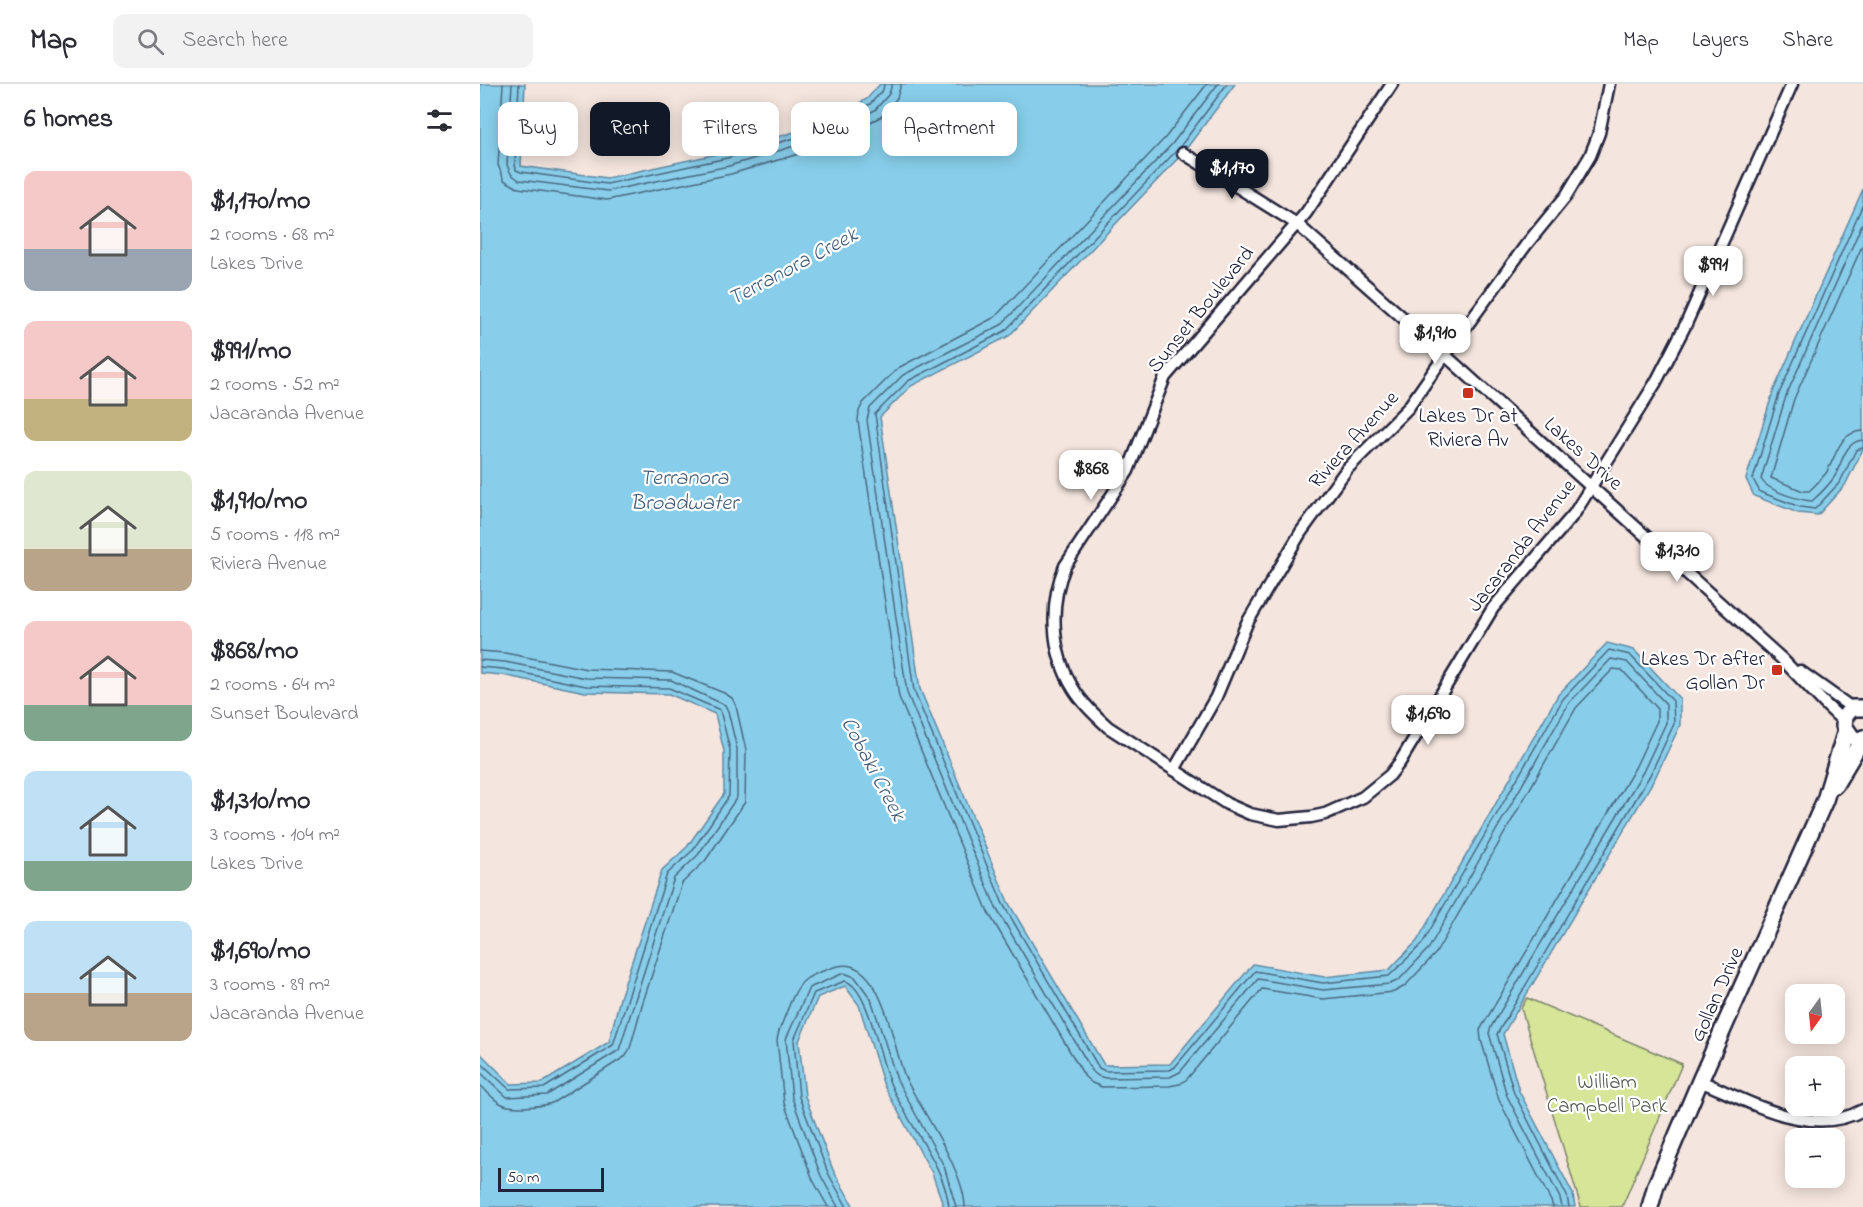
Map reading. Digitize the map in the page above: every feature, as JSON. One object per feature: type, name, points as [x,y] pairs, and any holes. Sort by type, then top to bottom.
[{"type":"street","name":"Sunset Boulevard","points":[[1174,770],[1108,727],[1072,688],[1063,668],[1055,630],[1054,614],[1059,581],[1065,566],[1128,471],[1166,377],[1297,224],[1392,84]]},
{"type":"street","name":"Riviera Avenue","points":[[1174,770],[1216,697],[1246,623],[1301,532],[1347,469],[1408,408],[1445,355],[1566,196],[1590,156],[1599,133],[1610,84]]},
{"type":"street","name":"Jacaranda Avenue","points":[[1174,770],[1238,810],[1272,819],[1311,817],[1341,808],[1363,797],[1390,775],[1401,762],[1493,608],[1574,514],[1672,353],[1792,84]]},
{"type":"street","name":"Lakes Drive","points":[[1183,153],[1297,224],[1782,659],[1826,705],[1854,711]]},
{"type":"street","points":[[1854,711],[1854,737],[1863,738]]},
{"type":"street","name":"Gollan Drive","points":[[1650,1207],[1656,1185],[1700,1081],[1825,800],[1854,711]]},
{"type":"street","name":"Gollan Drive","points":[[1825,800],[1863,738]]},
{"type":"street","points":[[1700,1081],[1787,1116],[1826,1120],[1863,1110]]},
{"type":"street","points":[[1643,1207],[1656,1185]]},
{"type":"green space","name":"William Campbell Park","points":[[1527,998],[1682,1064],[1622,1207],[1581,1207],[1521,1008]]},
{"type":"water","name":"Terranora Broadwater","points":[[480,84],[525,84],[524,102],[498,102],[498,156],[521,156],[521,166],[607,178],[708,156],[779,156],[779,137],[791,133],[791,156],[870,156],[870,102],[861,102],[867,99],[880,84],[1235,84],[1183,153],[1009,336],[911,386],[880,417],[920,689],[1008,902],[1104,1065],[1170,1064],[1253,964],[1324,977],[1389,970],[1417,941],[1558,695],[1607,643],[1634,650],[1680,699],[1680,725],[1655,778],[1503,1034],[1519,1091],[1573,1194],[1575,1207],[944,1207],[932,1173],[884,1086],[859,1005],[845,986],[818,997],[799,1041],[805,1096],[833,1170],[854,1207],[480,1207],[480,1053],[511,1084],[542,1083],[609,1042],[620,998],[662,870],[687,847],[724,794],[724,751],[715,714],[669,694],[585,692],[502,675],[480,673]]},
{"type":"water","points":[[1863,189],[1863,449],[1845,485],[1818,515],[1798,513],[1754,496],[1746,479],[1773,392]]},
{"type":"place","name":"Lakes Dr at Riviera Av","points":[[1468,393]]},
{"type":"place","name":"Lakes Dr after Gollan Dr","points":[[1777,670]]},
{"type":"water label","name":"Terranora Creek","points":[[792,265]]},
{"type":"water label","name":"Cobaki Creek","points":[[875,768]]}]
